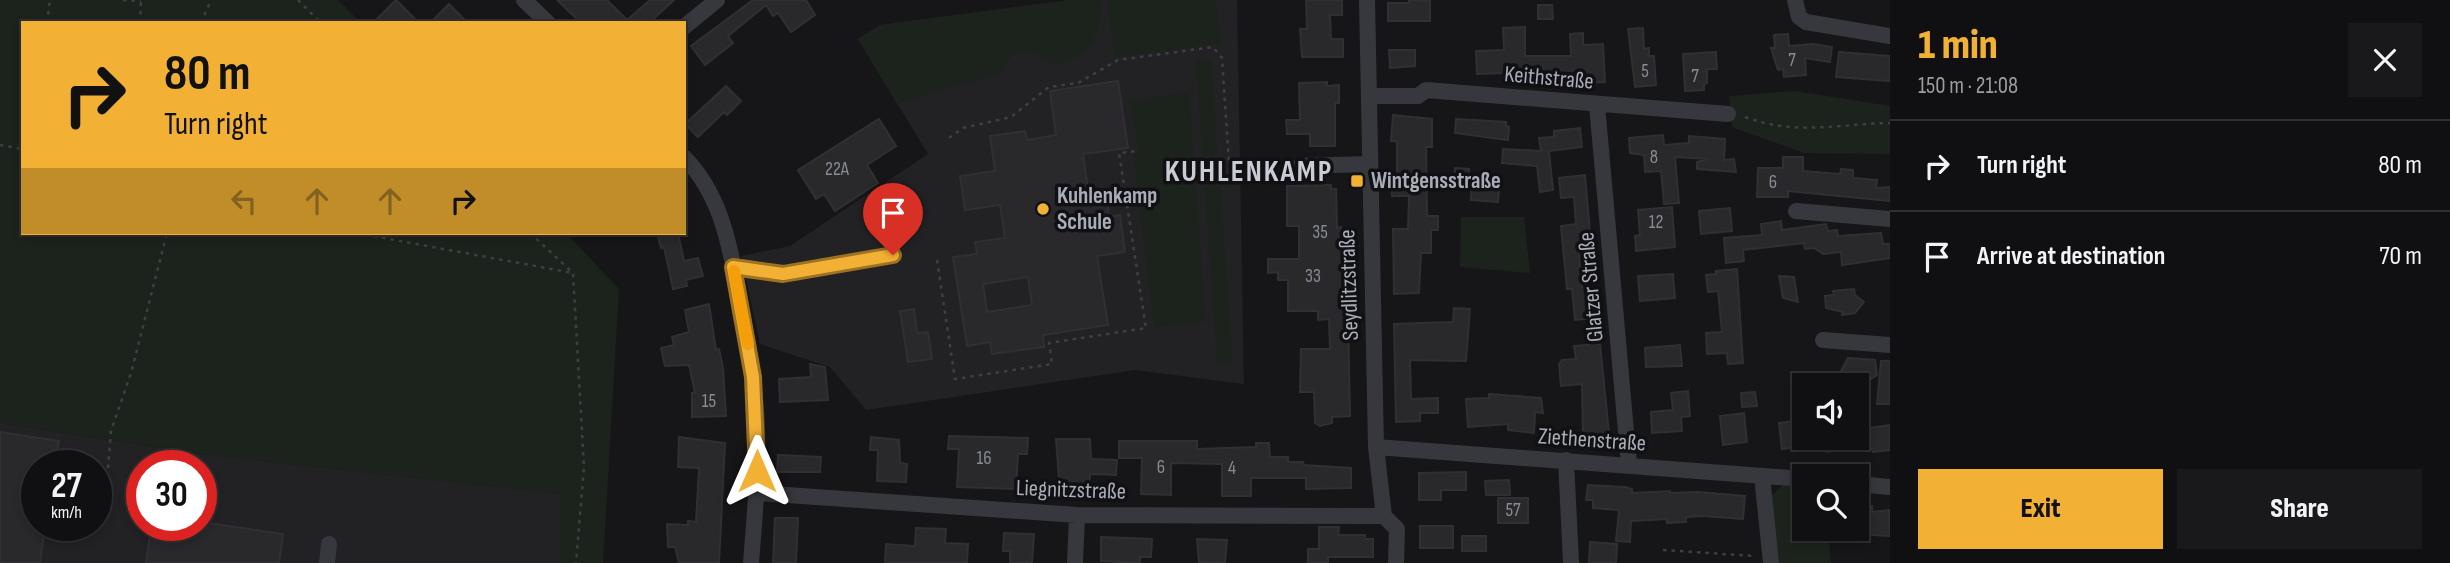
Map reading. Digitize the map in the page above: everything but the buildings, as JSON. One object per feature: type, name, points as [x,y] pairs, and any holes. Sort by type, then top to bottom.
[{"type":"street","points":[[524,0],[546,21]]},
{"type":"street","points":[[686,25],[717,0]]},
{"type":"street","name":"Seydlitzstraße","points":[[1367,0],[1376,447],[1384,516],[1397,528],[1396,563]]},
{"type":"street","points":[[1795,0],[1799,17],[1806,22],[1890,36]]},
{"type":"street","name":"Keithstraße","points":[[1369,96],[1418,96],[1426,90],[1728,114]]},
{"type":"street","name":"Glatzer Straße","points":[[1597,105],[1629,465]]},
{"type":"street","points":[[686,160],[710,190],[721,215],[733,267],[757,411],[757,493],[751,563]]},
{"type":"street","points":[[1300,166],[1369,164]]},
{"type":"street","points":[[1796,211],[1890,219]]},
{"type":"street","points":[[733,267],[783,274],[893,255]]},
{"type":"street","points":[[1823,340],[1890,345]]},
{"type":"street","name":"Ziethenstraße","points":[[1376,447],[1792,479]]},
{"type":"street","points":[[1566,460],[1571,563]]},
{"type":"street","points":[[1762,476],[1771,560]]},
{"type":"street","points":[[1869,485],[1890,487]]},
{"type":"street","name":"Liegnitzstraße","points":[[757,493],[1077,515],[1384,516]]},
{"type":"street","points":[[1075,563],[1077,515]]},
{"type":"street","points":[[327,563],[329,544]]},
{"type":"path","points":[[47,21],[50,0]]},
{"type":"path","points":[[123,0],[141,1],[140,21]]},
{"type":"path","points":[[202,21],[211,0]]},
{"type":"path","points":[[298,0],[319,21]]},
{"type":"path","points":[[949,138],[962,128],[1011,117],[1049,87],[1077,83],[1118,60],[1213,47],[1222,58],[1230,163],[1236,166],[1300,166]]},
{"type":"path","points":[[1728,114],[1771,127],[1809,130],[1890,123]]},
{"type":"path","points":[[0,145],[21,149]]},
{"type":"path","points":[[937,260],[955,379],[1052,364],[1049,343],[1146,328],[1119,153],[1138,150]]},
{"type":"path","points":[[109,450],[111,431],[137,349],[166,235]]},
{"type":"path","points":[[368,235],[573,273]]},
{"type":"path","points":[[532,235],[573,273],[584,467],[576,563]]},
{"type":"path","points":[[1663,550],[1771,560]]},
{"type":"shaded area","points":[[0,0],[338,0],[359,21],[21,21],[21,235],[568,235],[619,289],[603,563],[560,563],[560,494],[217,456],[217,450],[175,450],[0,423]]},
{"type":"shaded area","name":"Kuhlenkamp Schule","points":[[1069,0],[1237,0],[1244,384],[1135,370],[866,410],[830,367],[760,344],[741,256],[790,246],[928,154],[858,39],[880,25]]},
{"type":"shaded area","points":[[1070,0],[1102,0],[1096,33],[1085,51],[1077,57],[1054,64],[1030,51],[1013,53],[1003,72],[897,104],[858,39],[880,25]]},
{"type":"shaded area","points":[[1107,0],[1216,0],[1221,44],[1115,57]]},
{"type":"shaded area","points":[[1211,60],[1233,365],[1217,366],[1196,61]]},
{"type":"shaded area","points":[[1795,91],[1890,106],[1890,154],[1804,153],[1732,127],[1729,96]]},
{"type":"shaded area","points":[[1189,92],[1206,321],[1154,327],[1133,154],[1139,153],[1130,101]]},
{"type":"shaded area","points":[[1461,217],[1524,217],[1530,273],[1460,267]]},
{"type":"shaded area","points":[[0,423],[175,450],[126,450],[126,541],[217,541],[217,456],[561,494],[560,563],[0,563]]},
{"type":"shaded area","points":[[1783,485],[1792,485],[1792,541],[1829,541],[1831,563],[1776,563],[1771,496]]},
{"type":"slow traffic","points":[[734,271],[748,344]]},
{"type":"place","name":"Wintgensstraße","points":[[1357,181]]},
{"type":"place","name":"Kuhlenkamp Schule","points":[[1043,209]]},
{"type":"district","name":"KUHLENKAMP","points":[[1249,172]]},
{"type":"route","points":[[757,471],[757,411],[746,330],[733,267],[783,274],[893,255]]}]
